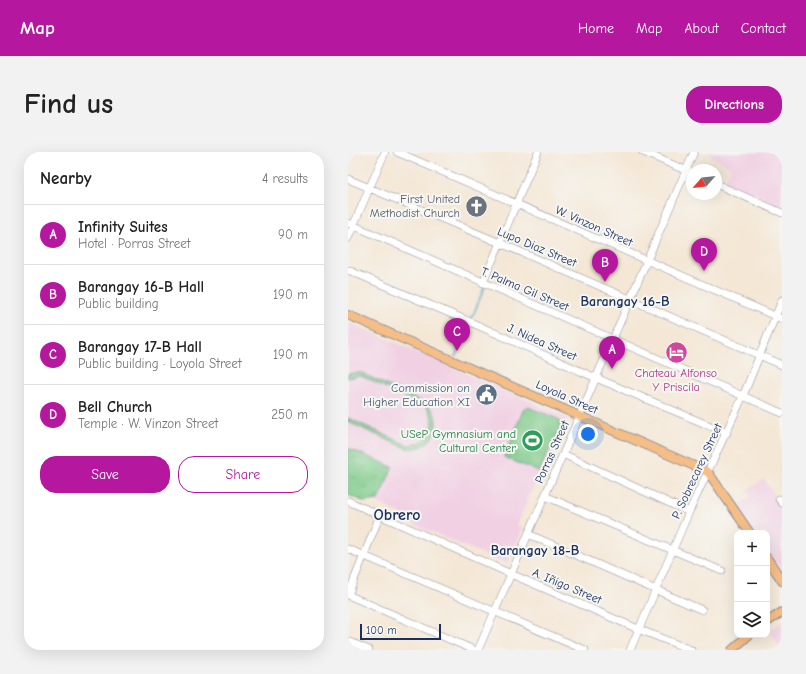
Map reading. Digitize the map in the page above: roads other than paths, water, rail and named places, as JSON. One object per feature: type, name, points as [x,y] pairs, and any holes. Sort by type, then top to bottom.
[{"type":"main road","name":"Loyola Street","points":[[348,315],[708,472]]},
{"type":"main road","points":[[708,472],[748,530]]},
{"type":"main road","points":[[770,563],[782,581]]},
{"type":"main road","points":[[770,620],[782,612]]},
{"type":"main road","points":[[732,650],[746,638]]},
{"type":"street","points":[[348,238],[351,224],[385,152]]},
{"type":"street","name":"W. Vinzon Street","points":[[397,152],[779,317]]},
{"type":"street","points":[[484,282],[538,152]]},
{"type":"street","points":[[643,152],[686,171]]},
{"type":"street","name":"Porras Street","points":[[691,164],[694,152]]},
{"type":"street","name":"Porras Street","points":[[478,650],[630,299],[686,178]]},
{"type":"street","name":"Lupo Diaz Street","points":[[348,179],[782,365]]},
{"type":"street","points":[[722,187],[782,213]]},
{"type":"street","name":"T. Palma Gil Street","points":[[351,224],[782,413]]},
{"type":"street","name":"J. Nidea Street","points":[[348,270],[473,323],[596,378],[727,432]]},
{"type":"street","name":"P. Sobrecarey Street","points":[[630,650],[689,512],[727,432],[760,355],[779,317],[782,300]]},
{"type":"street","points":[[563,454],[689,512]]},
{"type":"street","points":[[545,496],[722,571]]},
{"type":"street","name":"A. Iñigo Street","points":[[348,501],[511,574],[638,629],[691,650]]},
{"type":"street","points":[[380,515],[348,595],[474,650]]},
{"type":"street","points":[[528,534],[702,610]]},
{"type":"street","points":[[348,549],[585,650]]},
{"type":"street","points":[[348,641],[369,650]]},
{"type":"waterway","points":[[472,318],[485,286]]},
{"type":"waterway","points":[[455,357],[469,326]]},
{"type":"place","name":"First United Methodist Church","points":[[476,206]]},
{"type":"place","name":"Bell Church","points":[[704,271]]},
{"type":"place","name":"Barangay 16-B Hall","points":[[605,282]]},
{"type":"place","name":"Barangay 17-B Hall","points":[[457,351]]},
{"type":"place","name":"Chateau Alfonso Y Priscila","points":[[676,352]]},
{"type":"place","name":"Infinity Suites","points":[[612,369]]},
{"type":"place","name":"Commission on Higher Education XI","points":[[486,395]]},
{"type":"place","name":"USeP Gymnasium and Cultural Center","points":[[532,441]]},
{"type":"district","name":"Barangay 16-B","points":[[625,301]]},
{"type":"district","name":"Obrero","points":[[397,515]]},
{"type":"district","name":"Barangay 18-B","points":[[535,550]]}]
